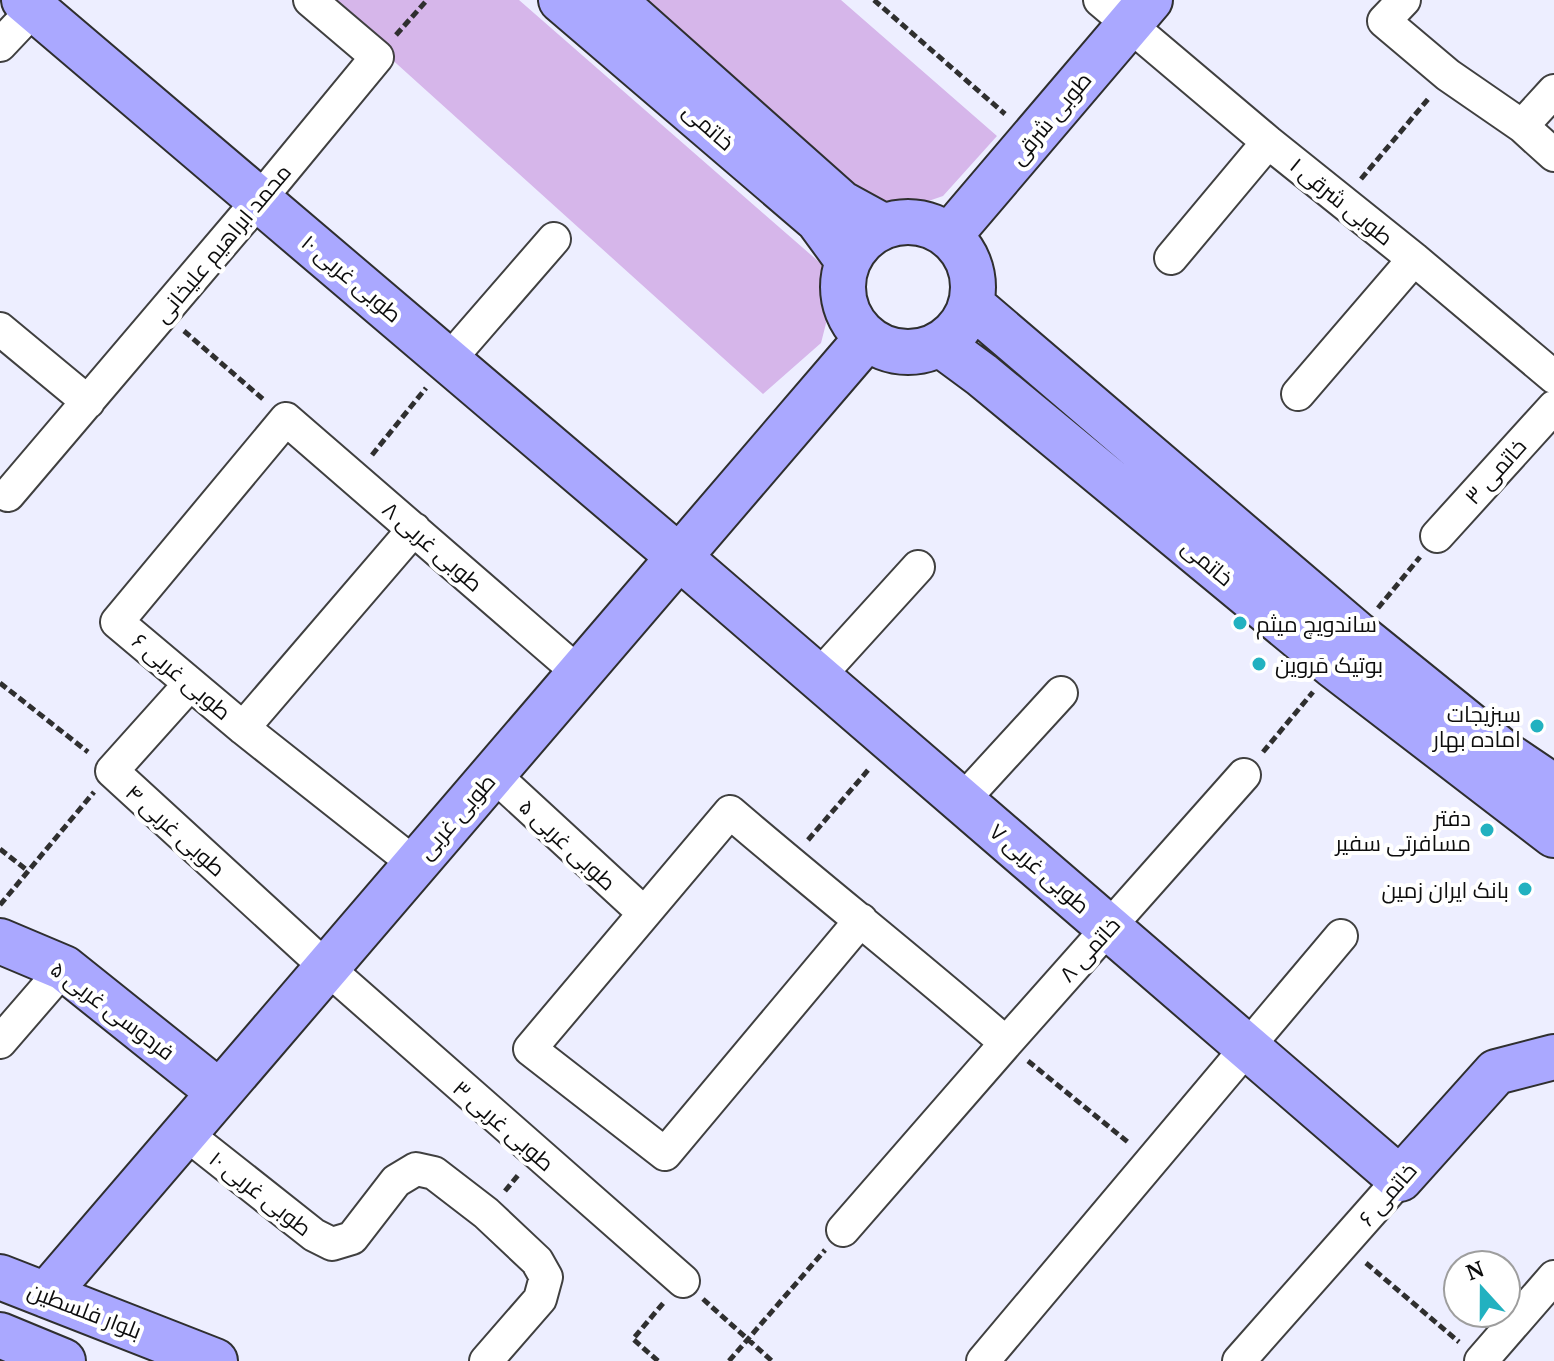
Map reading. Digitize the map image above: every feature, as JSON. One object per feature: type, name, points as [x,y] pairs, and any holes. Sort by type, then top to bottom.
[{"type":"street","points":[[310,0],[377,57]]},
{"type":"street","name":"خاتمی","points":[[561,0],[818,220],[848,261]]},
{"type":"street","name":"خاتمی","points":[[613,0],[841,203],[883,226]]},
{"type":"street","points":[[1404,0],[1384,21],[1448,75],[1522,126],[1554,155]]},
{"type":"street","points":[[0,45],[29,4]]},
{"type":"street","name":"طوبی غربی ۱۰","points":[[29,4],[679,557]]},
{"type":"street","name":"طوبی شرقی","points":[[949,236],[1033,138],[1126,9]]},
{"type":"street","name":"طوبی شرقی ۱","points":[[1126,9],[1268,142],[1554,377]]},
{"type":"street","name":"محمد ابراهیم علیخانی","points":[[8,495],[377,57]]},
{"type":"street","points":[[1522,126],[1554,91]]},
{"type":"street","points":[[1171,258],[1268,142]]},
{"type":"street","points":[[917,222],[934,226],[963,250],[971,267],[974,286],[972,305],[954,334],[940,344],[922,351],[902,352],[884,348],[867,338],[853,322],[844,303],[843,281],[848,261],[857,246],[883,226],[917,222]]},
{"type":"street","points":[[448,361],[554,239]]},
{"type":"street","points":[[1298,394],[1414,259]]},
{"type":"street","name":"خاتمی","points":[[972,305],[1346,650],[1554,835]]},
{"type":"street","points":[[0,329],[88,402]]},
{"type":"street","name":"طوبی غربی","points":[[46,1295],[867,338]]},
{"type":"street","name":"خاتمی","points":[[940,344],[1346,650],[1554,787]]},
{"type":"street","name":"خاتمی ۳","points":[[1437,536],[1554,407]]},
{"type":"street","name":"طوبی غربی ۸","points":[[286,419],[579,673]]},
{"type":"street","name":"طوبی غربی ۶","points":[[286,419],[117,622],[243,728],[415,864]]},
{"type":"street","points":[[243,728],[414,529]]},
{"type":"street","name":"طوبی غربی ۷","points":[[679,557],[1400,1179]]},
{"type":"street","points":[[818,677],[918,567]]},
{"type":"street","name":"طوبی غربی ۴","points":[[190,684],[112,771],[327,968]]},
{"type":"street","points":[[962,801],[1061,693]]},
{"type":"street","name":"طوبی غربی ۵","points":[[493,774],[644,913]]},
{"type":"street","name":"خاتمی ۸","points":[[843,1230],[1244,775]]},
{"type":"street","points":[[861,920],[665,1154],[530,1049],[730,812],[861,920],[1006,1043]]},
{"type":"street","points":[[983,1361],[1341,936]]},
{"type":"street","name":"فردوسی غربی ۵","points":[[0,941],[64,968],[219,1092]]},
{"type":"street","points":[[0,1042],[64,968]]},
{"type":"street","name":"طوبی غربی ۳","points":[[327,968],[683,1281]]},
{"type":"street","name":"خاتمی ۶","points":[[1239,1361],[1496,1072],[1554,1057]]},
{"type":"street","name":"طوبی غربی ۱۰","points":[[185,1133],[314,1235],[332,1244],[352,1238],[396,1181],[416,1169],[434,1173],[486,1213],[537,1261],[546,1277],[540,1299],[486,1361]]},
{"type":"street","name":"بلوار فلسطین","points":[[0,1277],[215,1361]]},
{"type":"street","points":[[1481,1361],[1554,1277]]},
{"type":"street","points":[[0,1335],[63,1361]]},
{"type":"path","points":[[377,57],[427,0]]},
{"type":"path","points":[[874,0],[1033,138]]},
{"type":"path","points":[[1342,202],[1448,75]]},
{"type":"path","points":[[163,313],[286,419]]},
{"type":"path","points":[[354,477],[448,361]]},
{"type":"path","points":[[1244,775],[1437,536]]},
{"type":"path","points":[[0,683],[112,771],[0,905]]},
{"type":"path","points":[[789,862],[893,741]]},
{"type":"path","points":[[0,849],[28,871]]},
{"type":"path","points":[[1006,1043],[1152,1161]]},
{"type":"path","points":[[729,1361],[843,1230]]},
{"type":"path","points":[[1344,1244],[1481,1361]]},
{"type":"path","points":[[658,1361],[633,1339],[683,1281],[772,1361]]},
{"type":"shaded area","points":[[326,0],[519,0],[826,268],[833,296],[821,343],[763,394]]},
{"type":"shaded area","points":[[641,0],[841,0],[997,136],[943,196],[914,206],[885,206],[867,200]]},
{"type":"place","name":"ساندویچ میثم","points":[[1240,623]]},
{"type":"place","name":"بوتیک مَروین","points":[[1259,664]]},
{"type":"place","name":"سبزیجات اماده بهار","points":[[1537,726]]},
{"type":"place","name":"دفتر مسافرتی سفیر","points":[[1487,830]]},
{"type":"place","name":"بانک ایران زمین","points":[[1525,889]]}]
